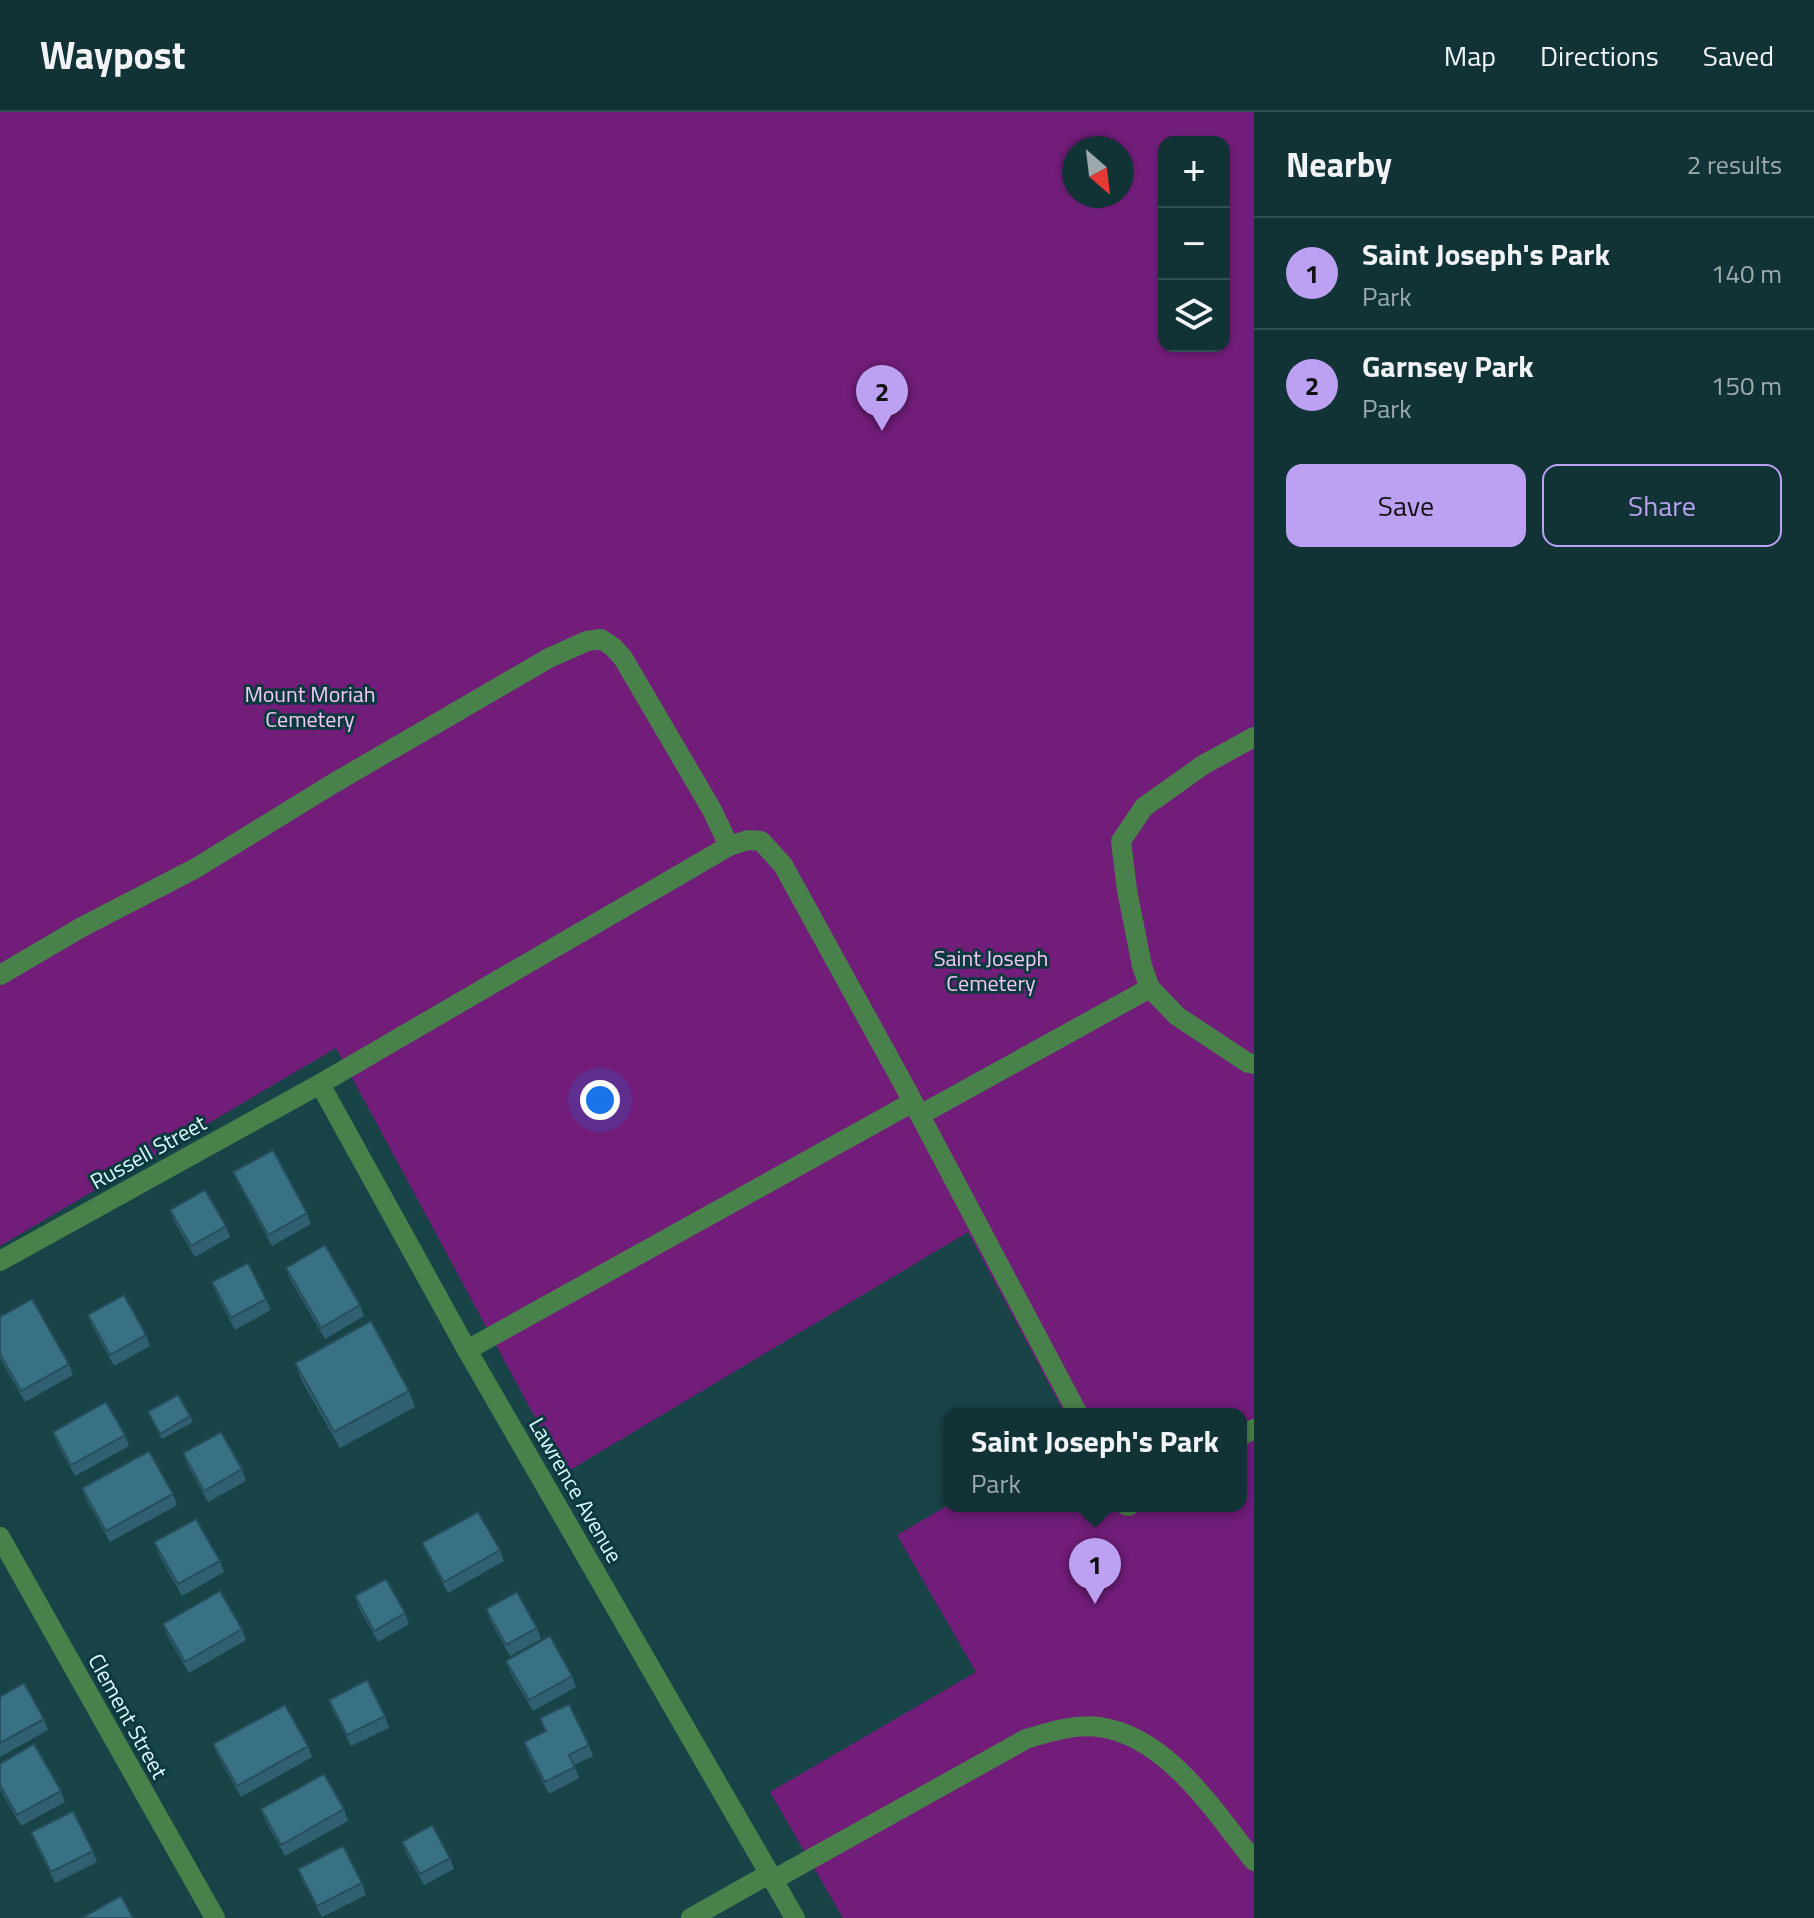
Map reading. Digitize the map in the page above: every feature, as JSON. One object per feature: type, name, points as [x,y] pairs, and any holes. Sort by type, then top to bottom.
[{"type":"street","points":[[0,975],[82,927],[196,868],[431,725],[549,658],[587,641],[601,639],[623,658],[712,810],[729,846],[748,840],[761,841],[783,865],[917,1109],[1075,1408]]},
{"type":"street","points":[[1254,737],[1203,765],[1144,807],[1121,841],[1127,890],[1142,966],[1150,988],[1177,1016],[1254,1064]]},
{"type":"street","name":"Russell Street","points":[[0,1261],[320,1084],[729,846]]},
{"type":"street","points":[[467,1350],[1150,988]]},
{"type":"street","name":"Lawrence Avenue","points":[[320,1084],[467,1350],[795,1918]]},
{"type":"street","name":"Clement Street","points":[[0,1537],[215,1918]]},
{"type":"street","points":[[691,1918],[1026,1739],[1061,1729],[1097,1727],[1128,1734],[1159,1753],[1189,1782],[1254,1861]]},
{"type":"green space","points":[[0,112],[1254,112],[1254,1918],[843,1918],[770,1792],[976,1672],[897,1535],[943,1508],[943,1512],[1247,1512],[1247,1408],[1062,1408],[968,1232],[565,1473],[336,1048],[0,1246]]},
{"type":"building","points":[[273,1150],[307,1213],[268,1235],[233,1172]]},
{"type":"building","points":[[205,1190],[226,1226],[191,1246],[170,1210]]},
{"type":"building","points":[[325,1245],[360,1305],[321,1328],[286,1268]]},
{"type":"building","points":[[248,1263],[266,1299],[231,1318],[212,1282]]},
{"type":"building","points":[[124,1295],[146,1335],[110,1355],[88,1315]]},
{"type":"building","points":[[32,1299],[69,1364],[21,1391],[0,1354],[0,1317]]},
{"type":"building","points":[[371,1321],[409,1391],[334,1432],[295,1363]]},
{"type":"building","points":[[178,1395],[190,1416],[160,1434],[148,1412]]},
{"type":"building","points":[[106,1402],[125,1435],[71,1465],[53,1432]]},
{"type":"building","points":[[221,1432],[242,1469],[204,1491],[183,1453]]},
{"type":"building","points":[[149,1451],[173,1494],[106,1531],[82,1488]]},
{"type":"building","points":[[478,1512],[500,1550],[444,1582],[422,1543]]},
{"type":"building","points":[[196,1519],[220,1561],[178,1584],[154,1542]]},
{"type":"building","points":[[386,1579],[405,1613],[374,1631],[355,1596]]},
{"type":"building","points":[[220,1591],[242,1629],[185,1662],[163,1624]]},
{"type":"building","points":[[517,1592],[537,1628],[506,1645],[486,1609]]},
{"type":"building","points":[[550,1636],[572,1676],[529,1700],[506,1661]]},
{"type":"building","points":[[367,1680],[385,1716],[347,1735],[329,1700]]},
{"type":"building","points":[[24,1683],[44,1719],[0,1743],[0,1697]]},
{"type":"building","points":[[569,1704],[589,1745],[569,1755],[575,1767],[545,1782],[524,1742],[546,1731],[540,1718]]},
{"type":"building","points":[[285,1705],[308,1746],[237,1786],[213,1744]]},
{"type":"building","points":[[34,1744],[61,1791],[17,1815],[0,1785],[0,1764]]},
{"type":"building","points":[[324,1774],[344,1809],[281,1845],[261,1809]]},
{"type":"building","points":[[73,1811],[93,1851],[51,1872],[31,1832]]},
{"type":"building","points":[[432,1825],[450,1858],[420,1874],[402,1842]]},
{"type":"building","points":[[343,1846],[362,1883],[317,1906],[298,1869]]},
{"type":"building","points":[[121,1896],[133,1918],[82,1918]]},
{"type":"place","name":"Garnsey Park","points":[[882,431]]},
{"type":"place","name":"Saint Joseph's Park","points":[[1095,1604]]},
{"type":"park label","name":"Mount Moriah Cemetery","points":[[310,706]]},
{"type":"park label","name":"Saint Joseph Cemetery","points":[[991,970]]}]
